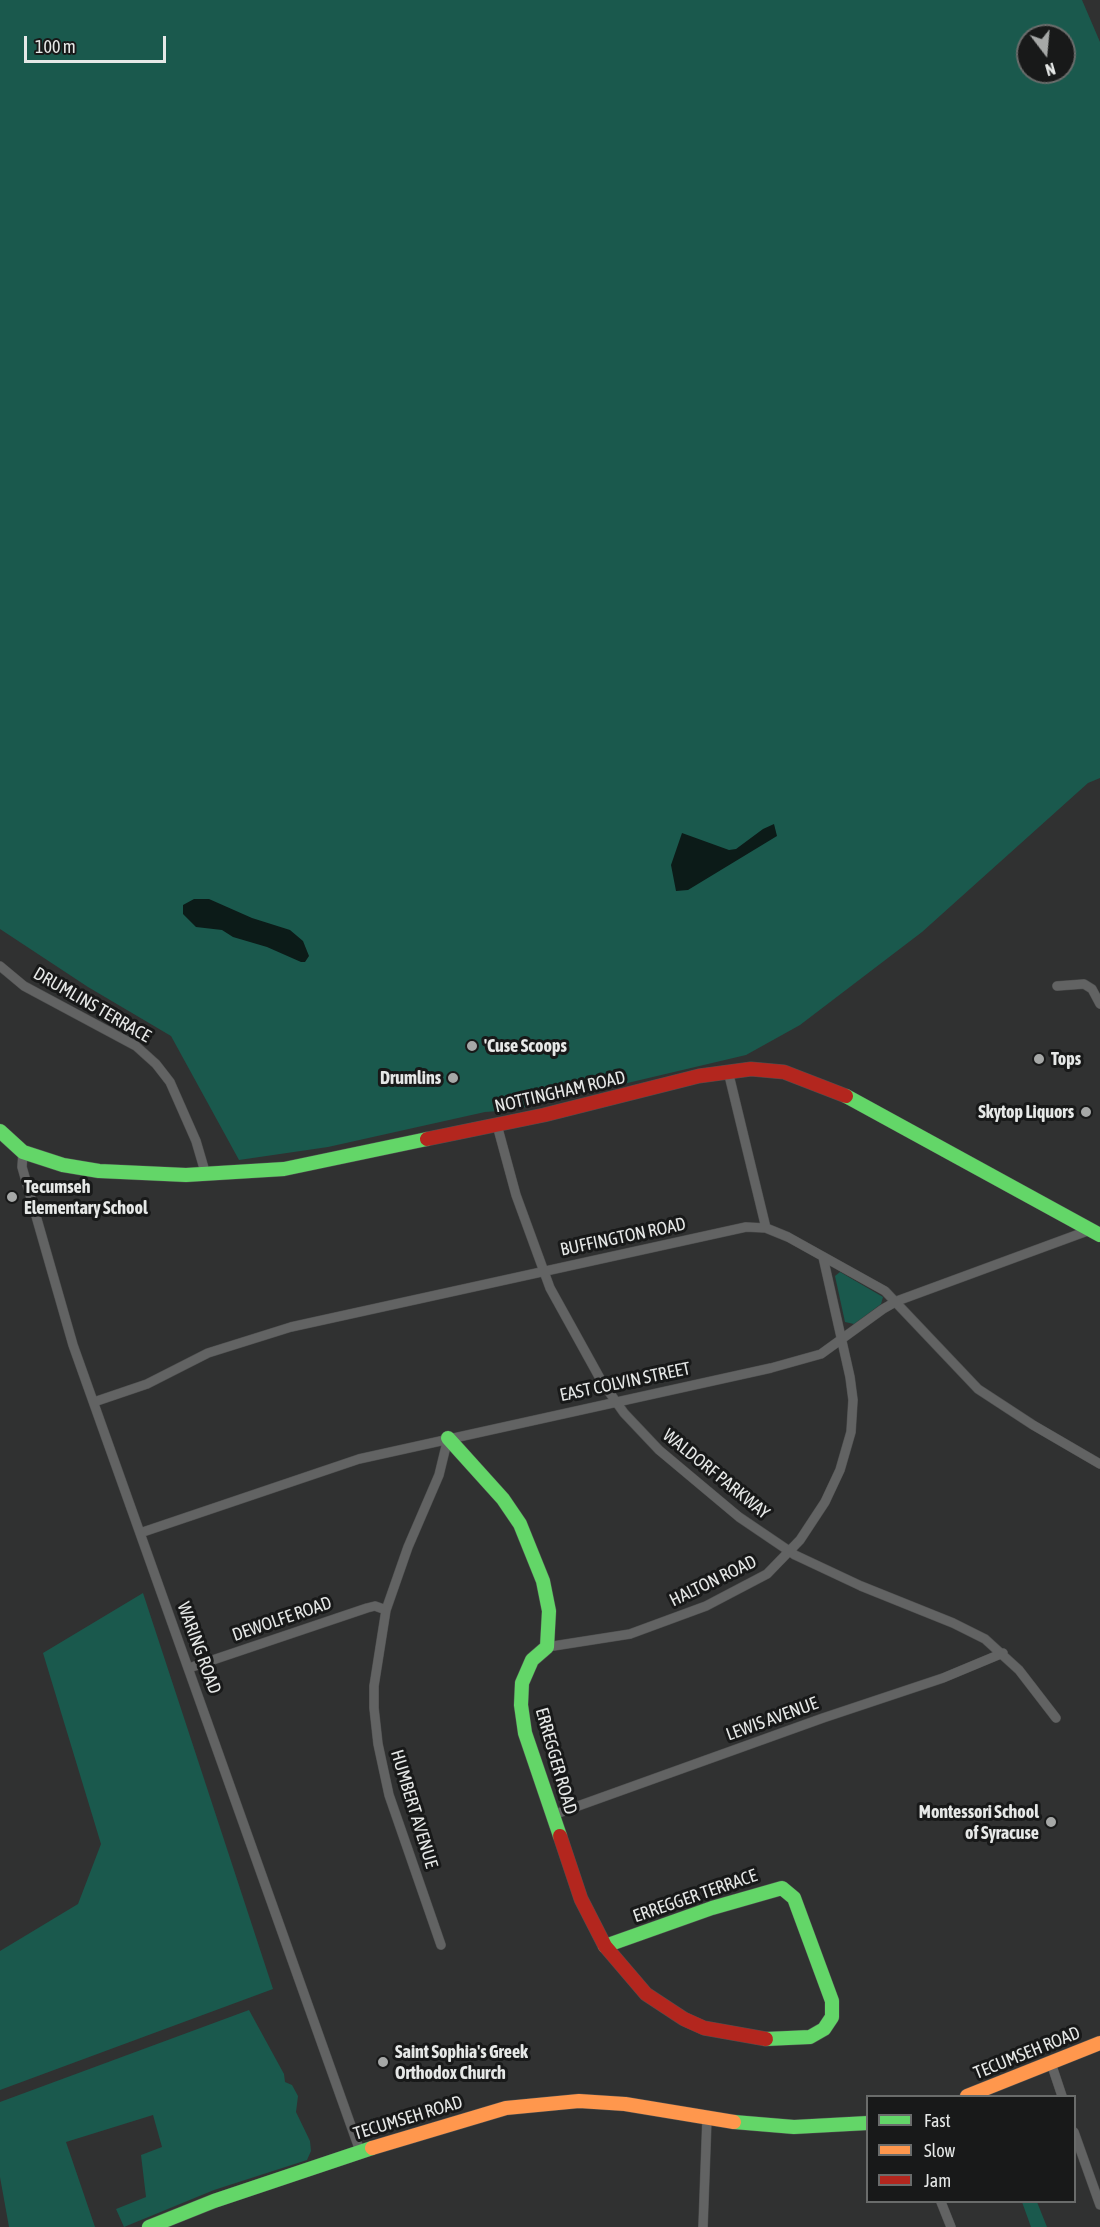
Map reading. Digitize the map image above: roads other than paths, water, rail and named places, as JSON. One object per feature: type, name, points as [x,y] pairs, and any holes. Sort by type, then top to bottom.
[{"type":"street","name":"DRUMLINS TERRACE","points":[[0,966],[24,986],[136,1046],[156,1064],[170,1082],[196,1141],[206,1174]]},
{"type":"street","points":[[1057,986],[1084,984],[1092,989],[1100,1004]]},
{"type":"street","name":"NOTTINGHAM ROAD","points":[[0,1131],[23,1152],[63,1165],[99,1171],[206,1174],[284,1169],[497,1125],[728,1071],[751,1069],[784,1072],[817,1081],[1097,1230]]},
{"type":"street","points":[[728,1071],[766,1228]]},
{"type":"street","name":"WALDORF PARKWAY","points":[[497,1125],[516,1195],[543,1271],[616,1402],[659,1450],[691,1479],[790,1552],[861,1586],[953,1623],[985,1640],[1003,1653],[1019,1670],[1056,1718]]},
{"type":"street","name":"WARING ROAD","points":[[23,1152],[22,1167],[73,1345],[360,2151]]},
{"type":"street","name":"BUFFINGTON ROAD","points":[[93,1402],[147,1384],[208,1353],[291,1327],[746,1227],[766,1228],[885,1291],[897,1301],[925,1335],[978,1389],[1033,1425],[1100,1464]]},
{"type":"street","name":"EAST COLVIN STREET","points":[[140,1533],[339,1465],[448,1438],[771,1368],[821,1354],[897,1301],[1097,1230]]},
{"type":"street","name":"HALTON ROAD","points":[[547,1647],[630,1634],[706,1606],[767,1574],[790,1552],[825,1503],[840,1470],[851,1432],[853,1400],[823,1257]]},
{"type":"street","points":[[448,1438],[503,1499],[520,1524],[531,1546],[543,1581],[549,1611],[547,1647]]},
{"type":"street","name":"HUMBERT AVENUE","points":[[441,1945],[402,1839],[389,1796],[378,1744],[374,1686],[386,1610],[408,1547],[438,1475],[448,1438]]},
{"type":"street","name":"DEWOLFE ROAD","points":[[189,1668],[367,1608],[375,1606],[386,1610]]},
{"type":"street","name":"ERREGGER ROAD","points":[[547,1647],[532,1660],[522,1683],[521,1705],[525,1733],[581,1899],[605,1946]]},
{"type":"street","name":"LEWIS AVENUE","points":[[553,1815],[823,1718],[943,1678],[1003,1653]]},
{"type":"street","name":"ERREGGER TERRACE","points":[[782,1888],[794,1898],[832,2001],[832,2017],[824,2029],[810,2037],[796,2039],[762,2039],[704,2028],[684,2019],[646,1994],[629,1977],[605,1946],[722,1905],[782,1888]]},
{"type":"street","name":"TECUMSEH ROAD","points":[[972,2095],[1100,2043]]},
{"type":"street","points":[[1051,2063],[1061,2095]]},
{"type":"street","name":"TECUMSEH ROAD","points":[[149,2227],[214,2201],[360,2151],[456,2121],[506,2108],[538,2103],[579,2101],[625,2104],[706,2118],[794,2127],[866,2123]]},
{"type":"street","points":[[703,2227],[706,2118]]},
{"type":"street","points":[[1076,2138],[1100,2205]]},
{"type":"street","points":[[941,2203],[951,2227]]},
{"type":"place","name":"'Cuse Scoops","points":[[472,1046]]},
{"type":"place","name":"Tops","points":[[1039,1059]]},
{"type":"place","name":"Drumlins","points":[[453,1078]]},
{"type":"place","name":"Skytop Liquors","points":[[1086,1112]]},
{"type":"place","name":"Tecumseh Elementary School","points":[[12,1197]]},
{"type":"place","name":"Montessori School of Syracuse","points":[[1051,1822]]},
{"type":"place","name":"Saint Sophia's Greek Orthodox Church","points":[[383,2062]]}]
